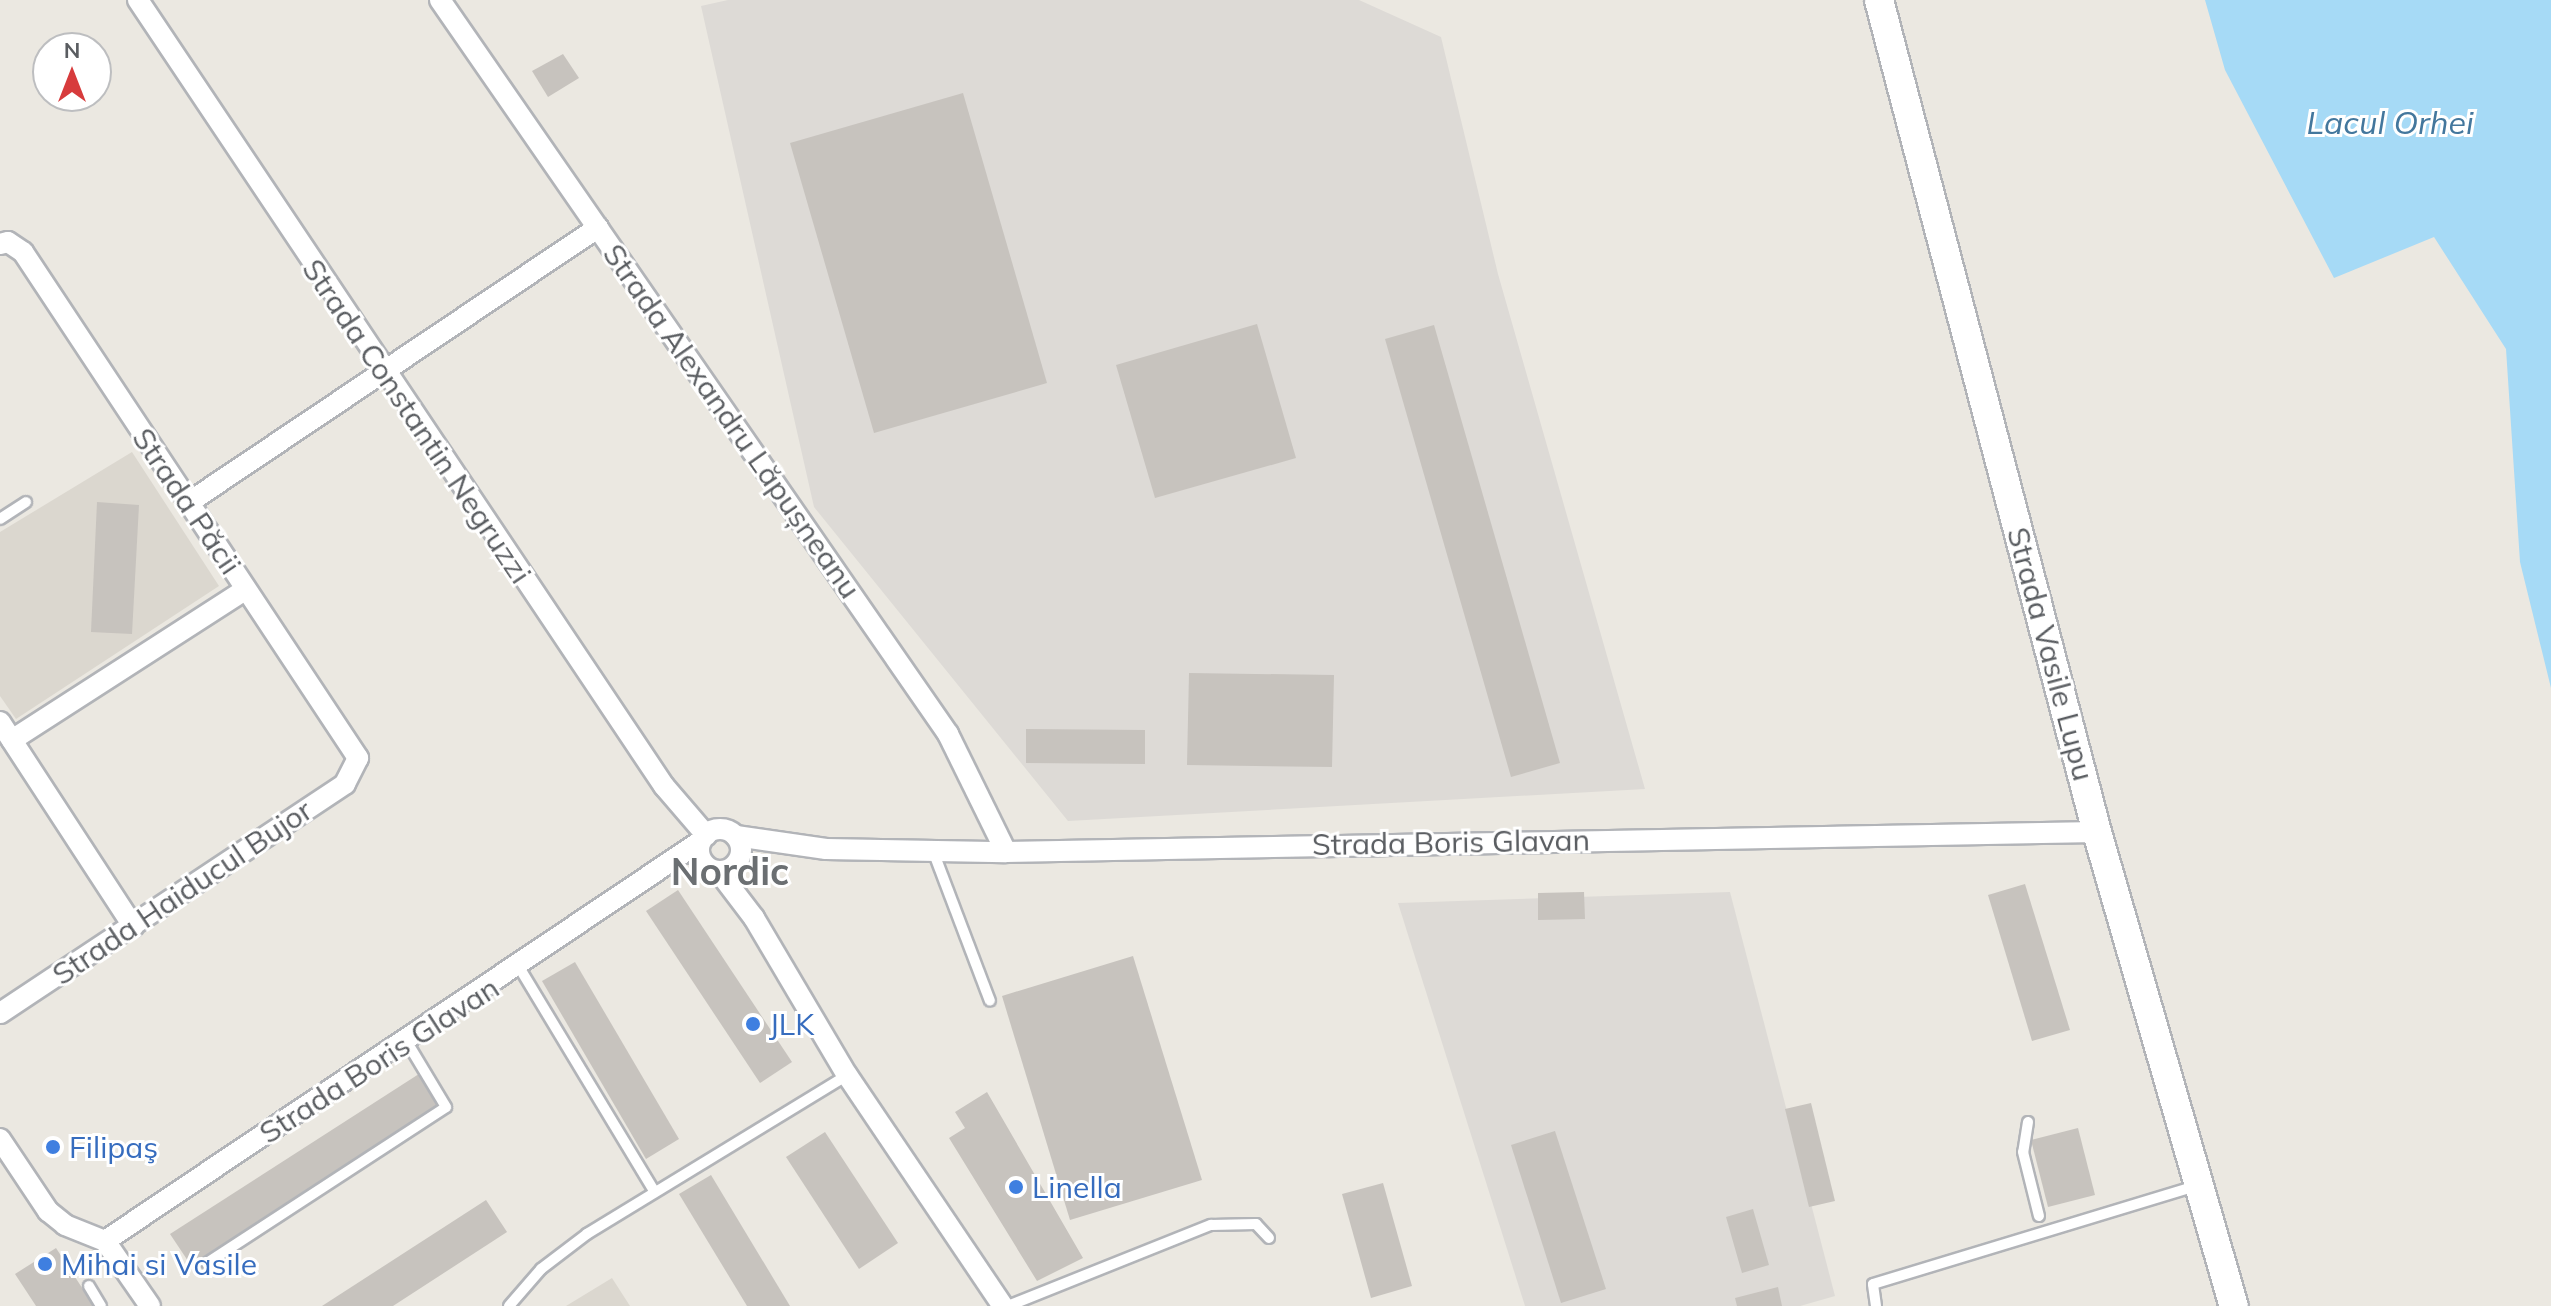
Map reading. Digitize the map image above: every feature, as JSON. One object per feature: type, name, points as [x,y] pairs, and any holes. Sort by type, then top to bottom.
[{"type":"main road","name":"Strada Vasile Lupu","points":[[1879,0],[2097,832],[2234,1306]]},
{"type":"street","name":"Strada Constantin Negruzzi","points":[[138,0],[385,375],[664,786],[704,838]]},
{"type":"street","name":"Strada Alexandru Lăpușneanu","points":[[440,0],[948,734],[1006,852]]},
{"type":"street","points":[[188,503],[385,375],[598,228]]},
{"type":"street","name":"Strada Păcii","points":[[4,243],[23,252],[355,750],[357,766]]},
{"type":"street","points":[[12,740],[246,589]]},
{"type":"street","points":[[0,722],[133,926]]},
{"type":"street","name":"Strada Haiducul Bujor","points":[[0,1013],[345,784],[357,766]]},
{"type":"street","name":"Strada Boris Glavan","points":[[105,1241],[407,1042],[721,829],[736,836],[805,847],[1006,852],[2097,832]]},
{"type":"street","points":[[724,865],[736,836]]},
{"type":"street","points":[[704,838],[724,865],[847,1075],[1005,1306]]},
{"type":"street","name":"Strada Boris Glavan","points":[[651,878],[805,847]]},
{"type":"street","points":[[0,1139],[48,1211],[65,1225],[105,1241],[150,1306]]},
{"type":"lane","points":[[0,519],[26,502]]},
{"type":"lane","points":[[933,851],[990,1001]]},
{"type":"lane","points":[[519,967],[654,1191]]},
{"type":"lane","points":[[207,1263],[446,1107],[407,1042]]},
{"type":"lane","points":[[509,1306],[541,1269],[654,1191],[847,1075]]},
{"type":"lane","points":[[2028,1122],[2023,1152],[2039,1216]]},
{"type":"lane","points":[[1876,1306],[1873,1284],[2201,1184]]},
{"type":"lane","points":[[1005,1306],[1211,1225],[1256,1224],[1269,1238]]},
{"type":"lane","points":[[89,1286],[101,1306]]},
{"type":"shaded area","points":[[728,0],[1359,0],[1441,37],[1498,274],[1645,789],[1068,821],[814,507],[701,6]]},
{"type":"shaded area","points":[[132,452],[219,586],[16,719],[0,696],[0,532]]},
{"type":"shaded area","points":[[1730,892],[1835,1296],[1800,1306],[1525,1306],[1398,903]]},
{"type":"shaded area","points":[[612,1278],[630,1306],[566,1306]]},
{"type":"water","name":"Lacul Orhei","points":[[2205,0],[2551,0],[2551,688],[2520,562],[2506,349],[2434,237],[2334,278],[2225,70]]},
{"type":"building","points":[[563,54],[579,78],[548,97],[532,71]]},
{"type":"building","points":[[963,93],[1047,383],[874,433],[790,143]]},
{"type":"building","points":[[1257,324],[1296,458],[1155,498],[1116,365]]},
{"type":"building","points":[[1434,325],[1560,763],[1511,777],[1385,339]]},
{"type":"building","points":[[97,502],[139,505],[132,634],[91,632]]},
{"type":"building","points":[[1189,673],[1334,675],[1332,767],[1187,765]]},
{"type":"building","points":[[1026,729],[1145,730],[1145,764],[1026,763]]},
{"type":"building","points":[[2025,884],[2070,1030],[2032,1041],[1988,895]]},
{"type":"building","points":[[678,890],[792,1062],[760,1083],[646,911]]},
{"type":"building","points":[[1584,892],[1585,919],[1538,920],[1538,893]]},
{"type":"building","points":[[1133,956],[1202,1180],[1070,1220],[1002,996]]},
{"type":"building","points":[[575,962],[679,1139],[646,1159],[542,981]]},
{"type":"building","points":[[422,1072],[443,1104],[192,1267],[170,1234]]},
{"type":"building","points":[[987,1092],[1083,1258],[1037,1281],[949,1138],[965,1128],[955,1112]]},
{"type":"building","points":[[1811,1103],[1835,1201],[1809,1207],[1785,1109]]},
{"type":"building","points":[[2078,1128],[2095,1195],[2048,1207],[2031,1140]]},
{"type":"building","points":[[1555,1131],[1606,1289],[1561,1303],[1511,1145]]},
{"type":"building","points":[[825,1132],[898,1243],[859,1269],[786,1157]]},
{"type":"building","points":[[711,1175],[790,1306],[747,1306],[679,1194]]},
{"type":"building","points":[[1383,1183],[1412,1286],[1371,1298],[1342,1194]]},
{"type":"building","points":[[486,1200],[507,1232],[393,1306],[322,1306]]},
{"type":"building","points":[[1753,1209],[1769,1265],[1742,1273],[1726,1217]]},
{"type":"building","points":[[56,1248],[94,1306],[36,1306],[15,1274]]},
{"type":"building","points":[[1778,1287],[1782,1306],[1737,1306],[1735,1298]]},
{"type":"place","name":"JLK","points":[[753,1024]]},
{"type":"place","name":"Filipaş","points":[[53,1147]]},
{"type":"place","name":"Linella","points":[[1016,1187]]},
{"type":"place","name":"Mihai si Vasile","points":[[45,1264]]},
{"type":"district","name":"Nordic","points":[[730,872]]}]
